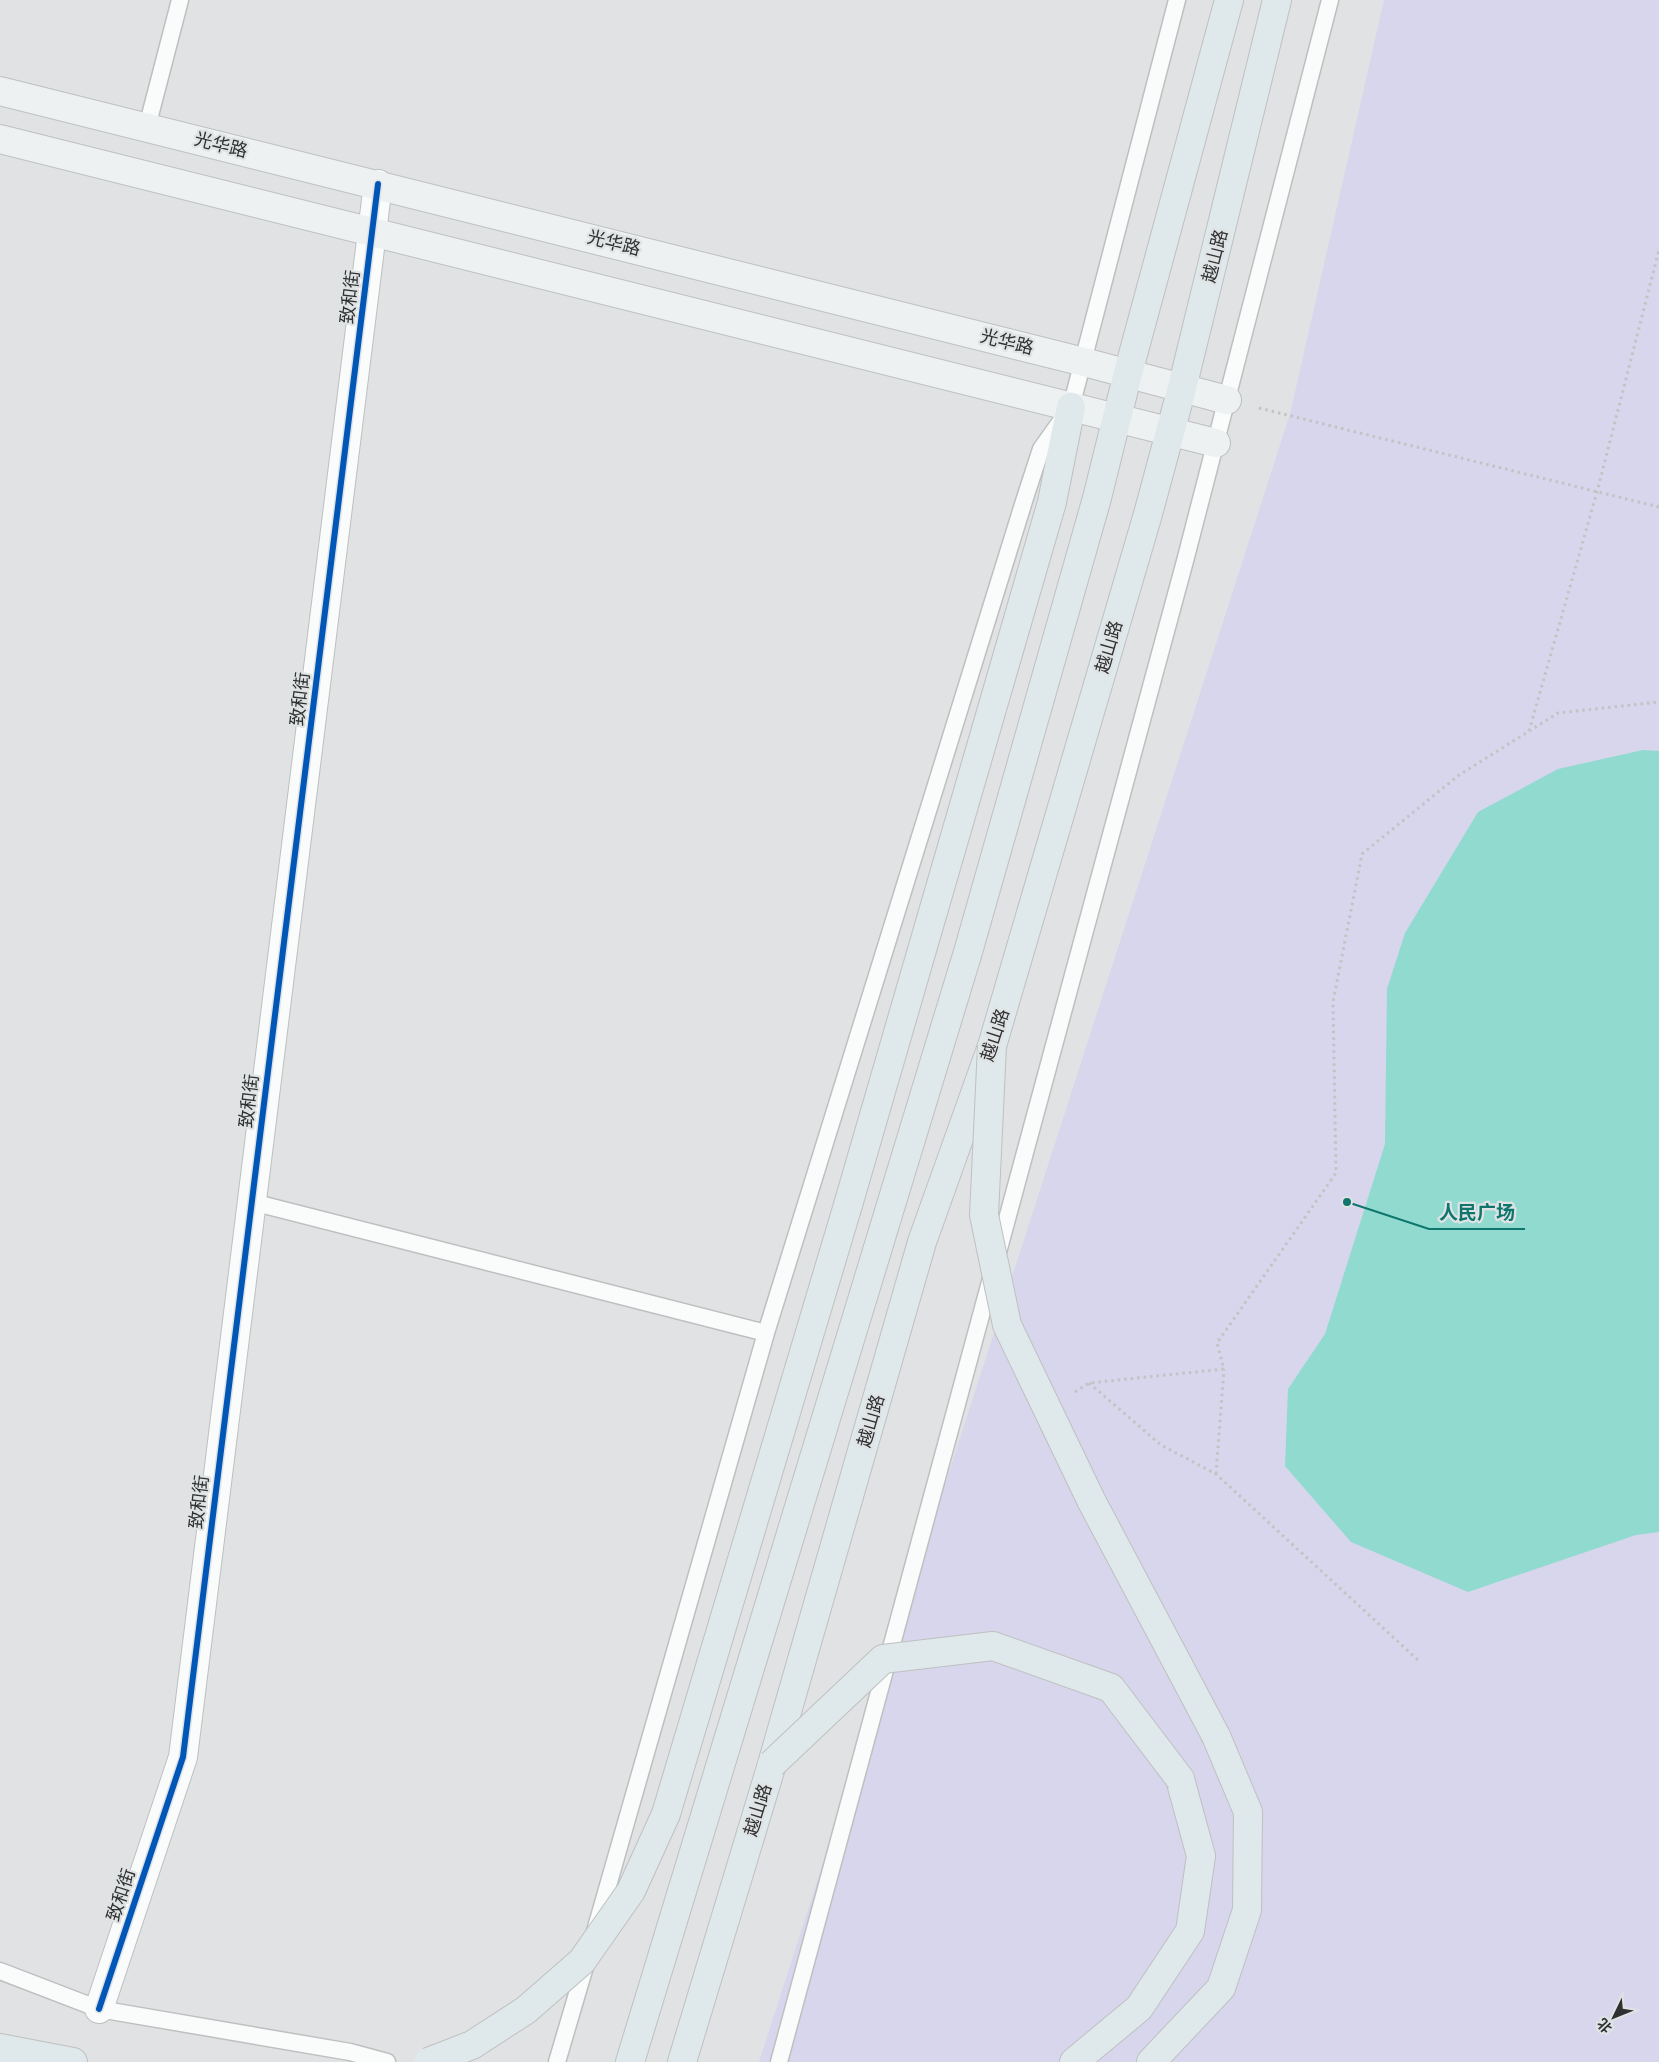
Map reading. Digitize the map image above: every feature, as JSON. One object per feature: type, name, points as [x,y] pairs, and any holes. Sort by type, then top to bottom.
[{"type":"main road","points":[[630,2062],[968,952],[1097,498],[1128,373],[1229,0]]},
{"type":"main road","name":"越山路","points":[[682,2062],[772,1764],[922,1242],[992,1046],[1148,514],[1182,388],[1277,0]]},
{"type":"main road","name":"光华路","points":[[0,90],[1128,373],[1226,400]]},
{"type":"main road","points":[[0,139],[1216,443]]},
{"type":"main road","points":[[428,2062],[472,2044],[526,2010],[582,1961],[631,1891],[666,1814],[848,1206],[1052,502],[1071,407]]},
{"type":"main road","points":[[992,1046],[984,1215],[1007,1326],[1092,1502],[1216,1736],[1248,1812],[1246,1910],[1221,1988],[1151,2062]]},
{"type":"main road","points":[[772,1764],[883,1660],[993,1646],[1111,1688],[1180,1779],[1201,1856],[1190,1931],[1139,2008],[1074,2062]]},
{"type":"main road","points":[[0,2050],[31,2062]]},
{"type":"main road","points":[[0,2050],[73,2062]]},
{"type":"street","name":"致和街","points":[[99,2009],[183,1757],[378,184]]},
{"type":"lane","points":[[147,127],[180,0]]},
{"type":"lane","points":[[557,2062],[766,1333],[1041,449],[1071,407],[1177,0]]},
{"type":"lane","points":[[778,2062],[1216,443],[1330,0]]},
{"type":"lane","points":[[252,1202],[766,1333]]},
{"type":"lane","points":[[0,1971],[99,2009],[350,2052],[387,2062]]},
{"type":"path","points":[[1529,731],[1597,492],[1659,250]]},
{"type":"path","points":[[1226,400],[1659,507]]},
{"type":"path","points":[[1216,1474],[1224,1369],[1217,1343],[1336,1173],[1333,1002],[1362,854],[1459,776],[1558,712],[1659,702]]},
{"type":"path","points":[[1048,1410],[1089,1383],[1224,1369]]},
{"type":"path","points":[[1089,1383],[1161,1445],[1216,1474],[1419,1661]]},
{"type":"shaded area","points":[[1384,0],[1659,0],[1659,2062],[759,2062],[1290,414]]},
{"type":"shaded area","points":[[1643,750],[1659,751],[1659,1532],[1636,1535],[1468,1592],[1351,1542],[1285,1466],[1288,1389],[1325,1334],[1385,1144],[1387,989],[1405,933],[1478,812],[1558,769]]},
{"type":"cycle path","points":[[99,2009],[183,1757],[378,184]]},
{"type":"place","name":"人民广场","points":[[1347,1202]]}]
